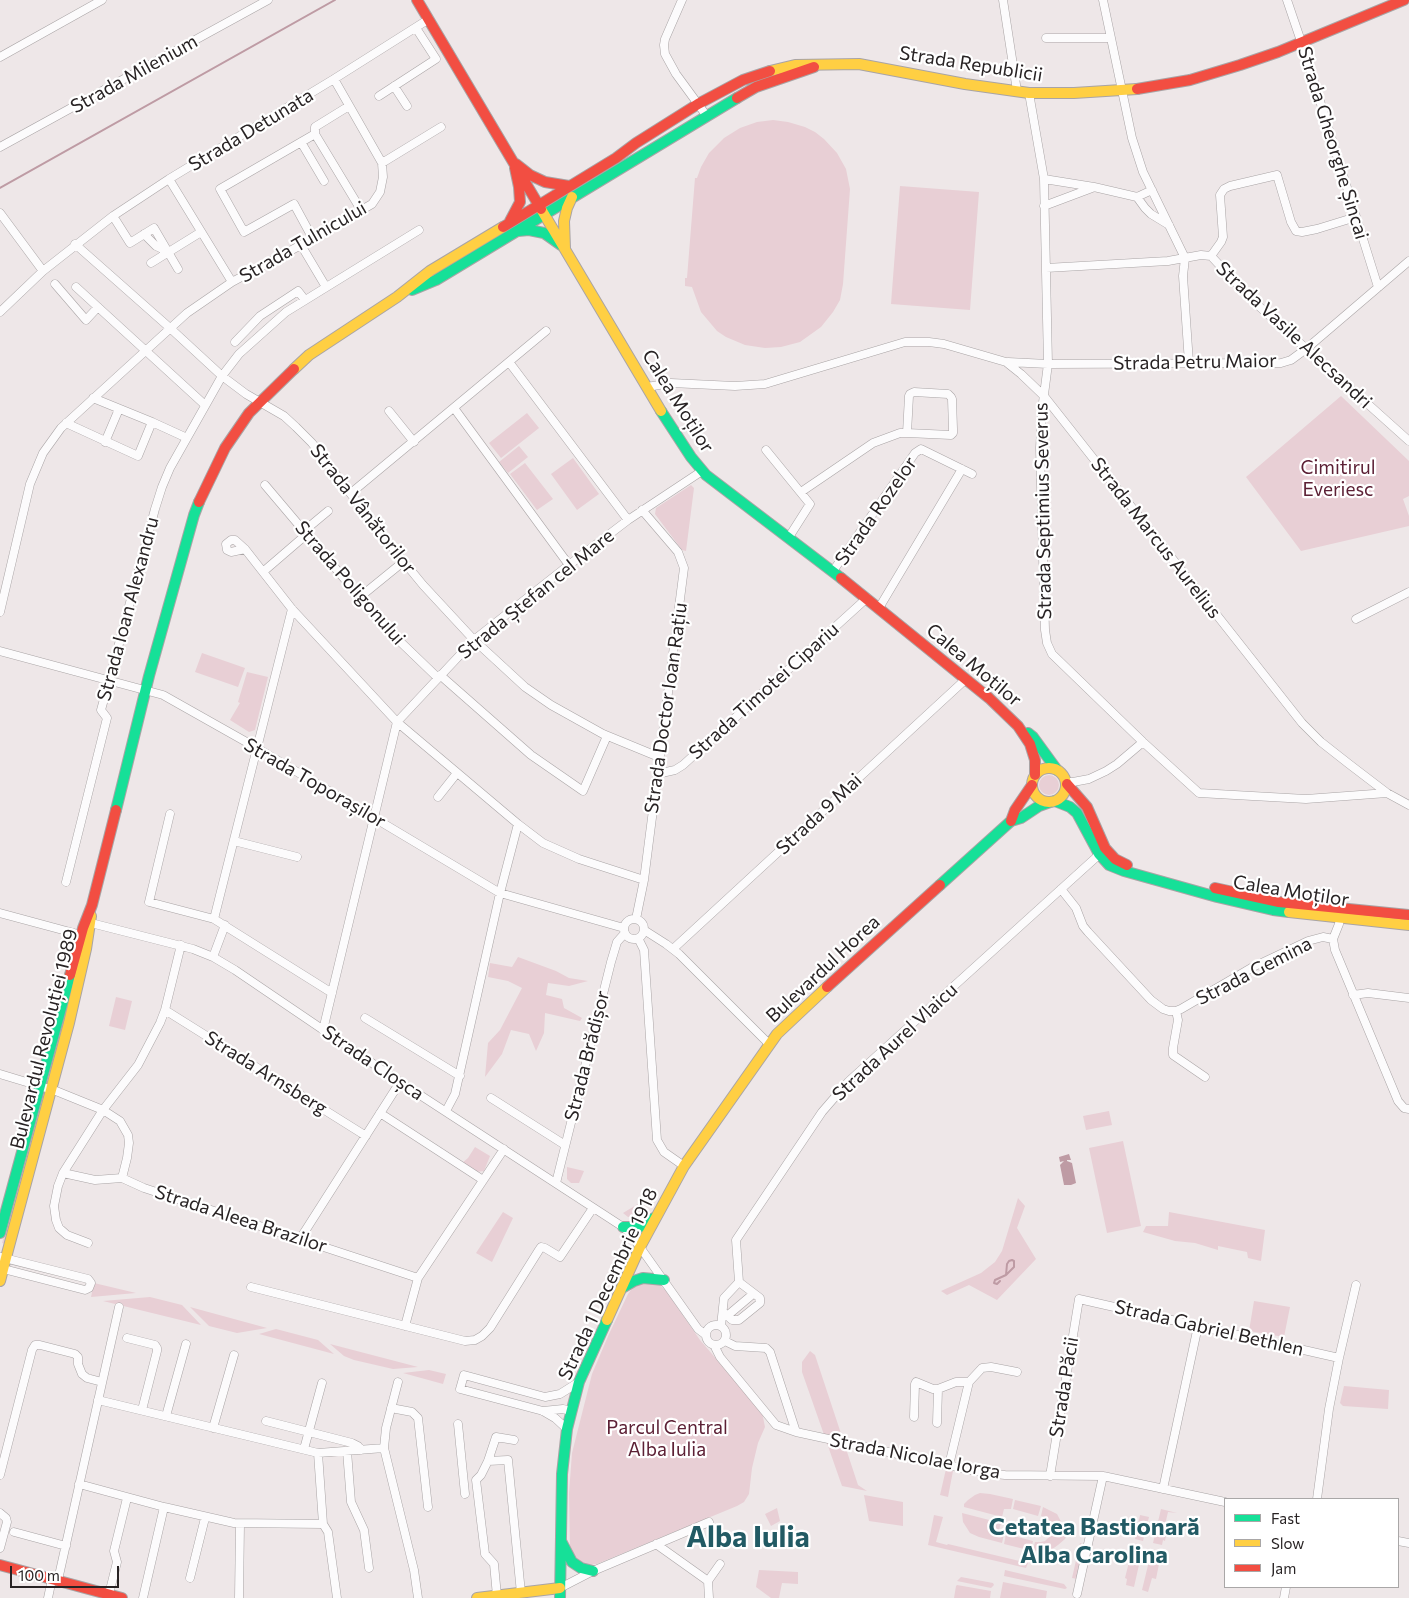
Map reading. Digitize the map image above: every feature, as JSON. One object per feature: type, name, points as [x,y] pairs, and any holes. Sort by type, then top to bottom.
[{"type":"main road","name":"Calea Moților","points":[[417,0],[647,387],[681,443],[702,470],[867,598],[989,698],[1018,726],[1033,737],[1057,770],[1063,774],[1066,783],[1087,807],[1102,851],[1129,866],[1254,898],[1409,915]]},
{"type":"main road","name":"Strada Republicii","points":[[571,190],[636,143],[698,104],[743,80],[765,72],[795,65],[859,64],[965,84],[1029,93],[1074,94],[1122,91],[1197,78],[1240,65],[1404,0]]},
{"type":"main road","name":"Strada Republicii","points":[[571,190],[654,148],[706,115],[756,87],[817,66]]},
{"type":"main road","points":[[513,163],[530,175],[545,182],[571,190]]},
{"type":"main road","points":[[511,227],[520,202],[519,187],[513,163]]},
{"type":"main road","points":[[145,690],[186,540],[201,496],[225,448],[259,401],[309,355],[397,297],[436,280],[511,227],[571,190]]},
{"type":"main road","points":[[566,249],[564,221],[571,190]]},
{"type":"main road","points":[[511,227],[544,233],[566,249]]},
{"type":"main road","name":"Bulevardul Revoluției 1989","points":[[0,1233],[40,1085],[88,922],[145,690]]},
{"type":"main road","name":"Calea Moților","points":[[1018,726],[1033,751],[1035,760],[1033,780],[1035,796],[1039,799],[1070,807],[1077,813],[1110,865],[1124,871],[1217,897],[1273,910],[1409,925]]},
{"type":"main road","points":[[1011,821],[1015,810],[1033,780],[1044,768],[1057,770]]},
{"type":"main road","points":[[1011,821],[1064,795],[1066,783]]},
{"type":"main road","name":"Bulevardul Horea","points":[[684,1166],[769,1044],[826,988],[1011,821]]},
{"type":"main road","name":"Bulevardul Revoluției 1989","points":[[0,1281],[4,1259],[71,1016],[84,936]]},
{"type":"main road","name":"Strada 1 Decembrie 1918","points":[[560,1593],[562,1474],[567,1410],[640,1247],[684,1166]]},
{"type":"main road","points":[[623,1227],[640,1227],[655,1217]]},
{"type":"main road","points":[[622,1288],[643,1278],[664,1280]]},
{"type":"main road","points":[[561,1540],[572,1562],[581,1568],[593,1571]]},
{"type":"main road","points":[[0,1565],[122,1598]]},
{"type":"main road","points":[[477,1598],[521,1593],[560,1593]]},
{"type":"street","points":[[0,57],[102,0]]},
{"type":"street","name":"Strada Milenium","points":[[0,147],[268,0]]},
{"type":"street","points":[[682,0],[665,39],[665,54],[676,74],[706,115]]},
{"type":"street","points":[[1003,0],[1017,91]]},
{"type":"street","points":[[1103,0],[1132,138],[1143,172],[1185,258],[1183,276],[1189,363]]},
{"type":"street","name":"Strada Gheorghe Șincai","points":[[1287,0],[1302,42],[1378,287]]},
{"type":"street","name":"Strada Detunata","points":[[0,312],[43,271],[112,216],[429,20]]},
{"type":"street","points":[[379,96],[436,59],[416,28]]},
{"type":"street","points":[[1046,38],[1111,38]]},
{"type":"street","points":[[334,79],[382,163],[441,127]]},
{"type":"street","points":[[394,86],[407,106]]},
{"type":"street","points":[[1029,93],[1044,179],[1048,364],[1044,396]]},
{"type":"street","points":[[349,106],[315,127],[315,134],[361,210]]},
{"type":"street","points":[[313,239],[294,204],[244,232],[220,189],[315,134]]},
{"type":"street","points":[[301,142],[324,181]]},
{"type":"street","name":"Strada Tulnicului","points":[[0,612],[30,484],[43,453],[51,440],[66,423],[187,313],[232,282],[301,246],[372,204],[380,192],[383,177],[382,163]]},
{"type":"street","points":[[1210,256],[1223,237],[1220,195],[1224,189],[1230,186],[1277,175],[1291,222],[1296,231],[1302,232],[1317,229],[1356,217]]},
{"type":"street","points":[[169,179],[232,282]]},
{"type":"street","points":[[1044,179],[1137,196],[1152,190]]},
{"type":"street","points":[[1044,206],[1094,187]]},
{"type":"street","points":[[1137,196],[1145,208],[1169,225]]},
{"type":"street","points":[[0,213],[43,271]]},
{"type":"street","points":[[112,216],[130,243],[154,228],[178,269]]},
{"type":"street","name":"Strada Ioan Alexandru","points":[[66,882],[107,718],[102,710],[109,681],[159,494],[170,468],[205,404],[230,364],[239,354],[286,312],[419,230]]},
{"type":"street","points":[[151,263],[201,232]]},
{"type":"street","points":[[144,234],[156,246],[169,252]]},
{"type":"street","name":"Strada Vânătorilor","points":[[75,244],[222,376],[242,391],[284,416],[296,427],[312,443],[403,562],[474,640],[538,697],[607,736],[659,757]]},
{"type":"street","points":[[301,246],[326,287]]},
{"type":"street","name":"Strada Vasile Alecsandri","points":[[1046,268],[1168,261],[1201,255],[1210,256],[1252,300],[1409,441]]},
{"type":"street","name":"Strada Petru Maior","points":[[1006,362],[1048,364],[1281,363],[1291,360],[1306,349],[1409,261]]},
{"type":"street","points":[[54,284],[86,320],[98,307]]},
{"type":"street","points":[[76,287],[205,404]]},
{"type":"street","points":[[235,342],[260,316],[298,291],[305,300]]},
{"type":"street","points":[[351,493],[546,331]]},
{"type":"street","name":"Strada Septimius Severus","points":[[647,387],[671,383],[735,386],[765,384],[905,342],[944,344],[1006,362],[1044,396],[1040,448],[1045,630],[1052,654],[1194,790],[1204,794],[1306,799],[1387,793]]},
{"type":"street","points":[[509,362],[628,520]]},
{"type":"street","points":[[800,492],[873,443],[900,433],[950,436],[954,429],[951,397],[948,394],[914,392],[910,394],[908,396],[907,433]]},
{"type":"street","name":"Strada Marcus Aurelius","points":[[1044,396],[1302,723],[1321,742],[1387,793],[1409,805]]},
{"type":"street","points":[[93,398],[187,438]]},
{"type":"street","points":[[454,408],[569,564]]},
{"type":"street","points":[[105,442],[119,409]]},
{"type":"street","points":[[389,411],[414,442]]},
{"type":"street","points":[[66,423],[138,456],[152,422]]},
{"type":"street","name":"Strada Rozelor","points":[[833,571],[915,453],[921,449],[972,474]]},
{"type":"street","points":[[766,450],[810,505],[789,537]]},
{"type":"street","points":[[879,608],[962,469]]},
{"type":"street","name":"Strada Ștefan cel Mare","points":[[323,1030],[397,722],[474,640],[569,564],[628,520],[702,470]]},
{"type":"street","name":"Strada Poligonului","points":[[266,485],[386,628],[531,756],[583,790],[607,736]]},
{"type":"street","name":"Strada Doctor Ioan Rațiu","points":[[636,919],[644,880],[684,568],[678,552],[642,510]]},
{"type":"street","points":[[264,571],[328,511]]},
{"type":"street","points":[[240,547],[264,571],[292,609],[397,722],[518,824],[543,843],[579,859],[644,880]]},
{"type":"street","points":[[360,597],[403,562]]},
{"type":"street","points":[[1356,619],[1409,592]]},
{"type":"street","name":"Strada Timotei Cipariu","points":[[657,774],[675,770],[683,765],[867,598]]},
{"type":"street","points":[[214,919],[292,609]]},
{"type":"street","name":"Strada Toporașilor","points":[[0,651],[172,699],[500,893],[624,930]]},
{"type":"street","name":"Strada 9 Mai","points":[[673,949],[966,679]]},
{"type":"street","points":[[1066,783],[1089,779],[1106,771],[1143,742]]},
{"type":"street","points":[[438,797],[457,773]]},
{"type":"street","points":[[170,814],[149,902],[214,919],[332,993]]},
{"type":"street","points":[[446,1111],[455,1094],[460,1076],[500,893],[518,824]]},
{"type":"street","points":[[234,841],[297,856]]},
{"type":"street","name":"Strada Aurel Vlaicu","points":[[739,1282],[736,1240],[822,1112],[835,1096],[849,1081],[1102,851]]},
{"type":"street","name":"Strada Gemina","points":[[1062,889],[1076,908],[1083,926],[1088,932],[1151,1000],[1169,1011],[1176,1011],[1253,967],[1293,948],[1323,937],[1333,939]]},
{"type":"street","points":[[0,913],[84,936]]},
{"type":"street","name":"Strada Gemina","points":[[1340,918],[1333,939],[1334,950],[1398,1101],[1404,1108],[1409,1109]]},
{"type":"street","points":[[636,919],[643,924],[644,930],[638,938],[632,939],[624,930],[627,922],[636,919]]},
{"type":"street","name":"Strada Cloșca","points":[[88,922],[181,946],[213,957],[400,1082],[623,1227],[640,1247]]},
{"type":"street","points":[[213,957],[225,925]]},
{"type":"street","name":"Strada Brădișor","points":[[556,1183],[612,955],[624,930]]},
{"type":"street","points":[[644,930],[673,949],[769,1044]]},
{"type":"street","points":[[638,938],[644,950],[657,1140],[664,1152],[684,1166]]},
{"type":"street","points":[[88,1243],[67,1235],[59,1228],[54,1206],[55,1196],[63,1172],[103,1110],[138,1065],[160,1023],[181,946]]},
{"type":"street","points":[[1353,995],[1368,993],[1409,998]]},
{"type":"street","name":"Strada Arnsberg","points":[[165,1010],[366,1136]]},
{"type":"street","name":"Strada Gemina","points":[[1176,1011],[1178,1020],[1172,1048],[1174,1055],[1205,1077]]},
{"type":"street","points":[[365,1018],[460,1076]]},
{"type":"street","points":[[0,1074],[52,1089],[103,1110],[120,1121],[128,1135],[129,1150],[122,1178]]},
{"type":"street","points":[[300,1239],[400,1082]]},
{"type":"street","points":[[490,1098],[565,1145]]},
{"type":"street","points":[[380,1113],[483,1180]]},
{"type":"street","points":[[404,1326],[418,1278],[504,1149]]},
{"type":"street","name":"Strada Aleea Brazilor","points":[[63,1172],[94,1180],[122,1178],[144,1188],[418,1278]]},
{"type":"street","points":[[251,1286],[465,1341],[476,1340],[490,1328],[541,1247],[560,1257],[593,1208]]},
{"type":"street","points":[[640,1247],[698,1329],[706,1335],[708,1342],[720,1345],[725,1341],[726,1332],[721,1326],[717,1325],[711,1326],[706,1335]]},
{"type":"street","points":[[4,1259],[88,1279],[91,1282],[86,1290],[4,1259]]},
{"type":"street","points":[[721,1326],[725,1314],[724,1298],[739,1282],[760,1298],[760,1303],[739,1320],[732,1320],[725,1314]]},
{"type":"street","points":[[1317,1498],[1329,1409],[1356,1285]]},
{"type":"street","points":[[725,1314],[753,1294]]},
{"type":"street","name":"Strada Gabriel Bethlen","points":[[1079,1299],[1339,1358]]},
{"type":"street","name":"Strada Păcii","points":[[1050,1476],[1079,1299]]},
{"type":"street","points":[[48,1598],[66,1546],[119,1307]]},
{"type":"street","points":[[1163,1489],[1198,1326]]},
{"type":"street","points":[[127,1338],[155,1345],[157,1348],[142,1410]]},
{"type":"street","points":[[725,1341],[740,1347],[766,1348],[770,1352],[799,1433]]},
{"type":"street","points":[[166,1416],[186,1344]]},
{"type":"street","points":[[0,1475],[32,1350],[35,1345],[75,1354],[78,1358],[82,1374],[87,1378],[102,1382]]},
{"type":"street","name":"Strada Nicolae Iorga","points":[[714,1345],[720,1357],[779,1426],[799,1433],[991,1474],[1103,1476],[1224,1502]]},
{"type":"street","points":[[213,1428],[234,1355]]},
{"type":"street","points":[[949,1465],[969,1382],[982,1368],[1017,1372]]},
{"type":"street","points":[[567,1410],[545,1397],[464,1375],[460,1389],[543,1411],[555,1418],[567,1429]]},
{"type":"street","points":[[398,1382],[386,1428],[384,1448],[414,1570],[418,1598]]},
{"type":"street","points":[[545,1397],[560,1394],[579,1382]]},
{"type":"street","points":[[914,1417],[916,1382],[929,1388],[938,1389],[948,1384],[969,1382]]},
{"type":"street","points":[[304,1449],[322,1384]]},
{"type":"street","points":[[937,1423],[938,1389]]},
{"type":"street","points":[[98,1400],[318,1453],[384,1448]]},
{"type":"street","points":[[391,1408],[412,1412],[418,1418],[428,1507]]},
{"type":"street","points":[[543,1411],[567,1410]]},
{"type":"street","points":[[266,1421],[352,1442],[361,1450]]},
{"type":"street","points":[[458,1424],[465,1494]]},
{"type":"street","points":[[464,1481],[476,1480],[482,1475],[496,1437],[514,1440]]},
{"type":"street","points":[[347,1451],[351,1502],[364,1530],[369,1568]]},
{"type":"street","points":[[318,1453],[323,1524],[328,1532],[337,1598]]},
{"type":"street","points":[[488,1461],[508,1460],[521,1593]]},
{"type":"street","points":[[1077,1594],[1103,1476]]},
{"type":"street","points":[[476,1480],[485,1554],[494,1564],[497,1596]]},
{"type":"street","points":[[79,1484],[205,1518],[240,1524],[323,1524]]},
{"type":"street","points":[[109,1594],[117,1562],[114,1551],[126,1498]]},
{"type":"street","points":[[143,1598],[164,1507]]},
{"type":"street","points":[[0,1513],[6,1518],[7,1522],[0,1548]]},
{"type":"street","points":[[190,1578],[205,1518]]},
{"type":"street","points":[[560,1593],[593,1571],[709,1522]]},
{"type":"street","points":[[239,1598],[240,1524]]},
{"type":"street","points":[[14,1532],[66,1546]]},
{"type":"street","points":[[656,1544],[710,1578]]},
{"type":"street","points":[[709,1598],[710,1578],[720,1564]]},
{"type":"green space","points":[[773,120],[805,127],[824,139],[837,153],[846,169],[850,189],[843,284],[840,300],[821,327],[800,342],[781,347],[765,348],[745,345],[717,331],[701,312],[692,287],[685,286],[685,278],[687,278],[695,178],[697,178],[701,167],[709,153],[724,138],[740,128],[757,122]]},
{"type":"green space","points":[[900,186],[979,192],[970,310],[891,304]]},
{"type":"green space","name":"Cimitirul Everiesc","points":[[1341,396],[1409,461],[1409,496],[1403,499],[1409,516],[1409,526],[1301,551],[1246,477]]},
{"type":"green space","points":[[527,413],[539,428],[501,458],[489,443]]},
{"type":"green space","points":[[519,446],[528,457],[508,473],[499,462]]},
{"type":"green space","points":[[573,458],[599,494],[577,510],[551,474]]},
{"type":"green space","points":[[525,463],[553,499],[537,510],[510,474]]},
{"type":"green space","points":[[691,485],[694,488],[686,551],[682,550],[655,514],[656,508]]},
{"type":"green space","points":[[202,653],[245,668],[238,687],[195,672]]},
{"type":"green space","points":[[247,672],[268,677],[255,730],[249,732],[230,720],[240,703],[238,702]]},
{"type":"green space","points":[[1049,775],[1056,778],[1059,785],[1056,792],[1049,795],[1042,792],[1039,785],[1042,778]]},
{"type":"green space","points":[[78,950],[83,952],[52,1073],[47,1072]]},
{"type":"green space","points":[[518,957],[556,971],[569,978],[588,981],[569,986],[548,983],[546,995],[562,999],[564,1008],[582,1018],[580,1021],[545,1013],[544,1033],[536,1051],[529,1034],[511,1030],[502,1054],[485,1077],[488,1043],[500,1030],[522,988],[508,981],[488,977],[490,963],[512,967]]},
{"type":"green space","points":[[116,997],[132,1001],[125,1030],[109,1026]]},
{"type":"green space","points":[[41,1094],[45,1095],[6,1244],[2,1243]]},
{"type":"green space","points":[[1109,1111],[1112,1125],[1086,1130],[1083,1116]]},
{"type":"green space","points":[[1123,1141],[1141,1226],[1107,1233],[1089,1148]]},
{"type":"green space","points":[[475,1147],[490,1156],[484,1171],[468,1173],[462,1163],[468,1158]]},
{"type":"green space","points":[[567,1167],[584,1171],[579,1183],[571,1183],[567,1179]]},
{"type":"green space","points":[[1018,1198],[1025,1206],[1017,1228],[1036,1259],[997,1300],[969,1285],[947,1295],[941,1291],[981,1273],[995,1262],[1002,1251]]},
{"type":"green space","points":[[646,1199],[636,1216],[628,1217],[623,1213]]},
{"type":"green space","points":[[503,1212],[513,1218],[492,1262],[476,1253]]},
{"type":"green space","points":[[1169,1212],[1265,1230],[1261,1261],[1248,1258],[1247,1252],[1218,1246],[1218,1250],[1143,1232],[1146,1226],[1168,1226]]},
{"type":"green space","name":"Parcul Central Alba Iulia","points":[[642,1282],[658,1283],[666,1291],[700,1340],[762,1412],[765,1427],[758,1443],[752,1468],[749,1494],[744,1502],[597,1564],[586,1565],[577,1562],[570,1549],[569,1493],[572,1453],[592,1374],[628,1294],[634,1286]]},
{"type":"green space","points":[[94,1283],[136,1293],[91,1297]]},
{"type":"green space","points":[[150,1297],[182,1305],[201,1325],[103,1301]]},
{"type":"green space","points":[[1254,1301],[1290,1307],[1284,1337],[1249,1331]]},
{"type":"green space","points":[[190,1307],[267,1328],[237,1333],[209,1326]]},
{"type":"green space","points":[[276,1329],[318,1340],[334,1354],[259,1334]]},
{"type":"green space","points":[[330,1344],[418,1367],[393,1369],[354,1360],[344,1356]]},
{"type":"green space","points":[[810,1351],[815,1355],[858,1485],[867,1491],[842,1486],[802,1372],[802,1362]]},
{"type":"green space","points":[[429,1370],[446,1374],[443,1384],[403,1373]]},
{"type":"green space","points":[[1344,1386],[1389,1390],[1388,1409],[1343,1406],[1340,1403]]},
{"type":"green space","points":[[946,1469],[953,1471],[948,1497],[940,1495]]},
{"type":"green space","points":[[980,1493],[1013,1499],[1011,1509],[1004,1509],[1002,1517],[964,1507],[968,1500]]},
{"type":"green space","points":[[864,1495],[903,1502],[903,1526],[869,1521]]},
{"type":"green space","points":[[1015,1500],[1041,1506],[1038,1516],[1013,1509]]},
{"type":"green space","points":[[1043,1507],[1057,1514],[1067,1533],[1065,1539],[1058,1545],[1051,1550],[1043,1552],[1033,1550],[1035,1542],[1045,1541],[1052,1534],[1051,1524],[1047,1518],[1041,1516]]},
{"type":"green space","points":[[777,1508],[780,1521],[771,1526],[765,1514]]},
{"type":"green space","points":[[1161,1509],[1177,1513],[1168,1512],[1165,1525],[1168,1526],[1165,1541],[1163,1540],[1162,1545],[1153,1543]]},
{"type":"green space","points":[[962,1513],[1001,1523],[999,1530],[1004,1534],[1002,1543],[970,1533],[963,1522]]},
{"type":"green space","points":[[934,1515],[943,1517],[936,1542],[1028,1563],[1026,1568],[928,1545]]},
{"type":"green space","points":[[1140,1515],[1149,1517],[1143,1541],[1135,1539]]},
{"type":"green space","points":[[1006,1534],[1033,1541],[1031,1549],[1028,1550],[1004,1544]]},
{"type":"green space","points":[[1080,1543],[1084,1545],[1077,1579],[1072,1578]]},
{"type":"green space","points":[[1131,1554],[1141,1556],[1134,1587],[1126,1585],[1127,1579],[1125,1578]]},
{"type":"green space","points":[[1150,1557],[1158,1559],[1157,1563],[1159,1564],[1156,1579],[1152,1578],[1148,1592],[1142,1590]]},
{"type":"green space","points":[[759,1570],[798,1572],[798,1584],[782,1583],[779,1598],[771,1598],[756,1587]]},
{"type":"green space","points":[[1005,1570],[1064,1584],[1067,1588],[1004,1576]]},
{"type":"green space","points":[[961,1577],[993,1583],[994,1585],[991,1588],[957,1581]]},
{"type":"green space","points":[[1003,1582],[1047,1591],[1046,1598],[1000,1598]]},
{"type":"green space","points":[[957,1585],[991,1591],[990,1598],[954,1598]]},
{"type":"shaded area","points":[[1069,1154],[1071,1160],[1067,1161],[1072,1163],[1076,1183],[1064,1185],[1060,1165],[1064,1161],[1060,1162],[1059,1157]]},
{"type":"waterway","points":[[0,188],[335,0]]},
{"type":"waterway","points":[[1000,1281],[997,1284],[994,1283],[995,1280],[1006,1275],[1007,1264],[1012,1260],[1014,1261],[1014,1267],[1006,1275]]},
{"type":"traffic: fast","points":[[412,290],[436,280],[737,98]]},
{"type":"traffic: fast","points":[[518,231],[529,230],[544,233],[561,245]]},
{"type":"traffic: fast","points":[[661,411],[691,457],[706,475],[841,578]]},
{"type":"traffic: fast","points":[[116,810],[149,676],[199,502]]},
{"type":"traffic: fast","points":[[1028,733],[1057,770]]},
{"type":"traffic: fast","points":[[1055,801],[1070,807],[1077,813],[1099,854],[1109,865],[1217,897],[1289,912]]},
{"type":"traffic: fast","points":[[940,885],[1011,821],[1021,818],[1039,806],[1050,802]]},
{"type":"traffic: fast","points":[[0,1233],[70,975]]},
{"type":"traffic: fast","points":[[623,1227],[640,1227],[654,1218]]},
{"type":"traffic: fast","points":[[622,1288],[643,1278],[664,1280]]},
{"type":"traffic: fast","points":[[560,1598],[562,1474],[567,1429],[579,1382],[607,1320]]},
{"type":"traffic: fast","points":[[561,1541],[572,1562],[581,1568],[593,1571]]},
{"type":"traffic: slow","points":[[770,71],[795,65],[859,64],[965,84],[1029,93],[1074,93],[1137,89]]},
{"type":"traffic: slow","points":[[565,249],[564,221],[572,197]]},
{"type":"traffic: slow","points":[[541,209],[661,411]]},
{"type":"traffic: slow","points":[[294,369],[309,355],[397,297],[430,271],[503,227]]},
{"type":"traffic: slow","points":[[1049,768],[1056,769],[1061,773],[1065,778],[1066,785],[1065,792],[1061,797],[1056,801],[1049,802],[1042,801],[1037,797],[1033,792],[1032,785],[1033,778],[1037,773],[1042,769],[1049,768]]},
{"type":"traffic: slow","points":[[1289,912],[1409,925]]},
{"type":"traffic: slow","points":[[8,1250],[69,1023],[86,949],[91,916]]},
{"type":"traffic: slow","points":[[607,1320],[640,1247],[684,1166],[777,1034],[827,987]]},
{"type":"traffic: slow","points":[[0,1281],[8,1250]]},
{"type":"traffic: slow","points":[[477,1598],[560,1588]]},
{"type":"traffic: jam","points":[[417,0],[541,209]]},
{"type":"traffic: jam","points":[[1137,89],[1190,80],[1240,65],[1278,52],[1404,0]]},
{"type":"traffic: jam","points":[[737,98],[756,87],[814,67]]},
{"type":"traffic: jam","points":[[503,227],[616,158],[636,143],[698,104],[743,80],[770,71]]},
{"type":"traffic: jam","points":[[516,164],[530,175],[545,182],[569,186]]},
{"type":"traffic: jam","points":[[510,221],[520,202],[515,168]]},
{"type":"traffic: jam","points":[[199,502],[225,448],[249,413],[294,369]]},
{"type":"traffic: jam","points":[[841,578],[989,698],[1018,726],[1030,744],[1035,760],[1035,775]]},
{"type":"traffic: jam","points":[[1067,784],[1087,807],[1105,848],[1115,859],[1127,865]]},
{"type":"traffic: jam","points":[[1011,821],[1015,810],[1032,785]]},
{"type":"traffic: jam","points":[[70,975],[83,928],[92,905],[116,810]]},
{"type":"traffic: jam","points":[[827,987],[940,885]]},
{"type":"traffic: jam","points":[[1215,888],[1279,902],[1409,915]]},
{"type":"traffic: jam","points":[[0,1565],[122,1598]]},
{"type":"district","name":"Alba Iulia","points":[[748,1537]]},
{"type":"district","name":"Cetatea Bastionară Alba Carolina","points":[[1094,1541]]}]
